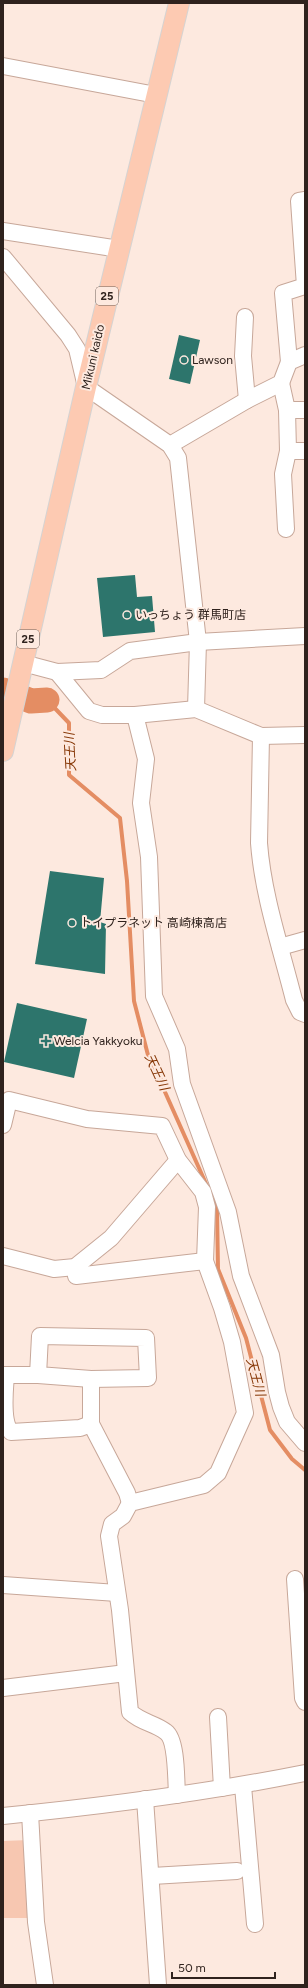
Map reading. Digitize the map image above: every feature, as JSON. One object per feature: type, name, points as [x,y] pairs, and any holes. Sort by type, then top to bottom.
[{"type":"main road","name":"Mikuni kaido","points":[[4,745],[118,249],[179,3]]},
{"type":"street","points":[[3,66],[156,96]]},
{"type":"street","points":[[286,529],[283,474],[288,451],[287,410],[281,383],[289,362],[283,293],[305,286],[299,201],[305,200]]},
{"type":"street","points":[[3,231],[118,249]]},
{"type":"street","points":[[3,257],[68,335],[77,349],[86,387],[170,445],[178,458],[198,642],[196,709]]},
{"type":"street","points":[[245,317],[243,356],[247,400]]},
{"type":"street","points":[[289,362],[305,355]]},
{"type":"street","points":[[170,445],[247,400],[281,383]]},
{"type":"street","points":[[287,410],[305,410]]},
{"type":"street","points":[[288,451],[305,451]]},
{"type":"street","points":[[23,663],[57,672],[101,670],[130,651],[198,642],[305,636]]},
{"type":"street","points":[[57,672],[89,711],[102,715],[196,709],[261,736],[305,735]]},
{"type":"street","points":[[135,714],[146,759],[140,803],[149,857],[154,996],[177,1049],[182,1084],[228,1212],[241,1276],[271,1355],[281,1407],[287,1422],[305,1443]]},
{"type":"street","points":[[261,736],[260,859],[266,894],[294,1000],[300,1012],[305,1014]]},
{"type":"street","points":[[280,947],[305,940]]},
{"type":"street","points":[[3,1124],[9,1100],[87,1119],[162,1126],[178,1160],[203,1192],[207,1207],[205,1261],[222,1308],[232,1342],[245,1413],[218,1473],[210,1481],[204,1485],[130,1503]]},
{"type":"street","points":[[3,1256],[54,1269],[75,1267],[111,1238],[178,1160]]},
{"type":"street","points":[[75,1267],[76,1276],[205,1261]]},
{"type":"street","points":[[38,1375],[40,1336],[146,1338],[148,1378],[91,1379],[38,1375],[4,1375],[5,1420],[7,1427],[11,1432],[80,1428],[91,1424]]},
{"type":"street","points":[[91,1379],[91,1424],[127,1493],[130,1503],[123,1516],[112,1524],[110,1536],[118,1593],[130,1712],[139,1720],[167,1732],[173,1744],[177,1795]]},
{"type":"street","points":[[295,1579],[303,1698],[305,1702]]},
{"type":"street","points":[[3,1585],[118,1593]]},
{"type":"street","points":[[3,1688],[126,1673]]},
{"type":"street","points":[[218,1717],[222,1788]]},
{"type":"street","points":[[3,1816],[30,1814],[243,1786],[305,1774]]},
{"type":"street","points":[[243,1786],[255,1924]]},
{"type":"street","points":[[145,1799],[152,1876],[158,1985]]},
{"type":"street","points":[[30,1814],[36,1922],[45,1985]]},
{"type":"street","points":[[152,1876],[236,1871]]},
{"type":"shaded area","points":[[29,1840],[31,1918],[3,1918],[3,1841]]},
{"type":"building","name":"Lawson","points":[[179,335],[200,340],[190,384],[169,379]]},
{"type":"building","name":"いっちょう 群馬町店","points":[[135,575],[137,597],[152,596],[155,632],[103,637],[97,578]]},
{"type":"building","name":"トイプラネット 高崎棟高店","points":[[50,871],[104,878],[100,922],[106,924],[105,974],[35,964]]},
{"type":"building","name":"Welcia Yakkyoku","points":[[17,1003],[87,1019],[74,1078],[4,1062]]},
{"type":"waterway","name":"天王川","points":[[3,690],[31,701],[47,700]]},
{"type":"waterway","name":"天王川","points":[[47,700],[69,723],[69,775],[120,818],[127,881],[134,1001],[149,1059],[160,1077],[165,1092],[207,1186]]},
{"type":"waterway","name":"天王川","points":[[213,1201],[217,1210],[218,1269],[246,1338],[270,1430],[292,1459],[305,1470]]},
{"type":"place","name":"Lawson","points":[[184,360]]},
{"type":"place","name":"いっちょう 群馬町店","points":[[127,615]]},
{"type":"place","name":"トイプラネット 高崎棟高店","points":[[72,923]]},
{"type":"place","name":"Welcia Yakkyoku","points":[[46,1041]]}]
